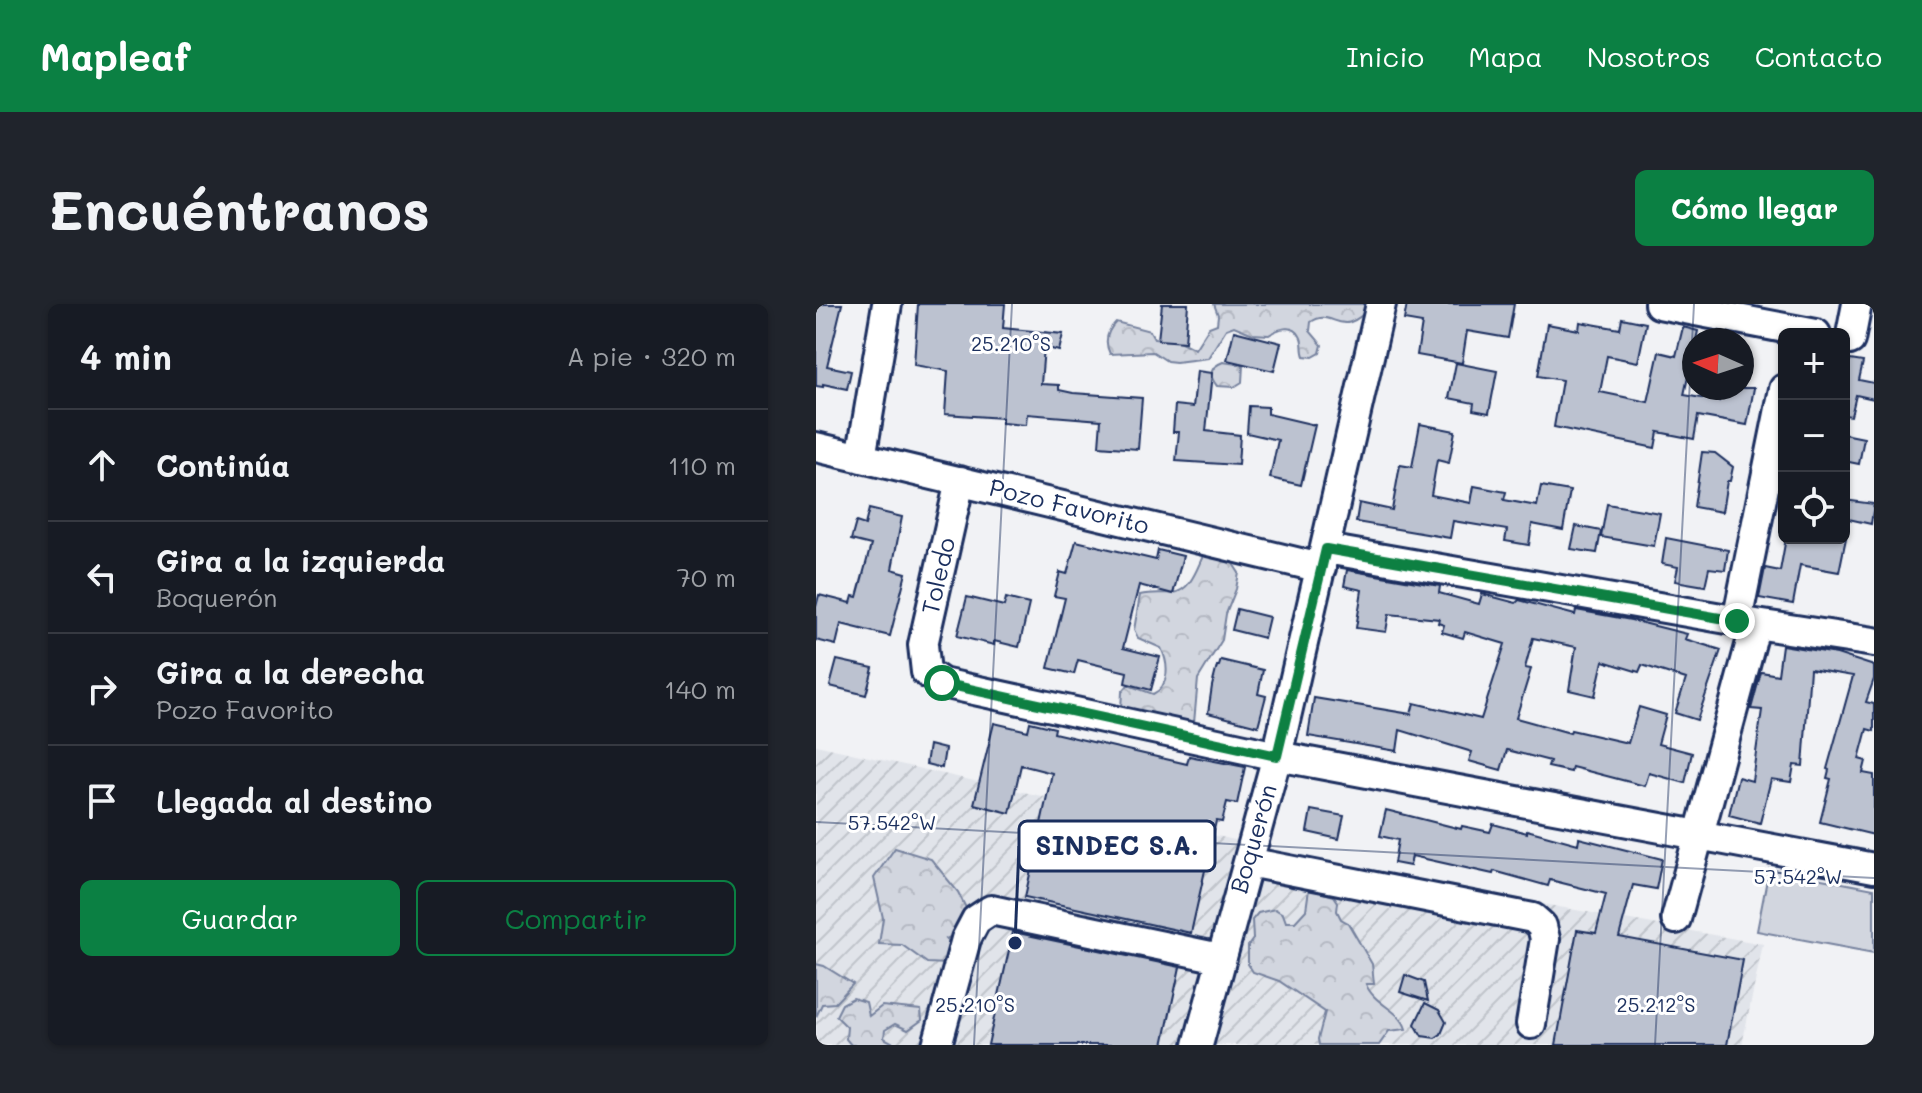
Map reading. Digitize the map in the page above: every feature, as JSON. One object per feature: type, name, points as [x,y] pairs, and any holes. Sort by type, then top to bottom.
[{"type":"street","points":[[861,458],[887,304]]},
{"type":"street","name":"Boquerón","points":[[1198,1045],[1277,756],[1381,304]]},
{"type":"street","points":[[1659,304],[1778,328]]},
{"type":"street","points":[[1856,341],[1857,304]]},
{"type":"street","points":[[1676,919],[1701,834],[1746,622],[1782,400]]},
{"type":"street","name":"Pozo Favorito","points":[[816,447],[1324,559],[1874,642]]},
{"type":"street","name":"Toledo","points":[[960,481],[923,645],[926,672],[942,683],[1277,756]]},
{"type":"street","points":[[1277,756],[1874,868]]},
{"type":"street","points":[[1248,862],[1533,918],[1542,926],[1545,939],[1531,1024]]},
{"type":"street","points":[[937,1045],[966,939],[976,920],[991,910],[1220,958]]},
{"type":"shaded area","points":[[816,745],[1239,841],[1188,1045],[816,1045]]},
{"type":"shaded area","points":[[1262,853],[1763,944],[1742,1045],[1213,1045]]},
{"type":"green space","points":[[1214,304],[1373,304],[1362,316],[1352,321],[1345,323],[1319,318],[1311,322],[1310,331],[1322,345],[1320,353],[1313,357],[1304,356],[1301,338],[1294,330],[1281,329],[1269,335],[1253,334],[1234,326],[1226,329],[1208,358],[1176,362],[1167,361],[1153,352],[1110,354],[1107,337],[1116,322],[1150,331],[1154,338],[1179,341],[1195,349],[1209,327],[1217,324]]},
{"type":"green space","points":[[1223,362],[1243,365],[1242,382],[1234,387],[1217,386],[1212,372],[1215,366]]},
{"type":"green space","points":[[1205,552],[1230,559],[1239,573],[1226,614],[1222,640],[1198,679],[1194,723],[1186,728],[1121,709],[1122,692],[1128,685],[1153,694],[1163,686],[1166,674],[1166,661],[1161,648],[1138,638],[1134,630],[1140,595],[1180,591],[1193,577]]},
{"type":"green space","points":[[895,848],[931,859],[958,892],[974,924],[946,939],[959,954],[948,964],[927,963],[902,945],[879,944],[883,918],[874,878]]},
{"type":"green space","points":[[1769,869],[1874,889],[1874,953],[1757,931]]},
{"type":"green space","points":[[1309,889],[1334,896],[1341,919],[1348,923],[1372,964],[1374,984],[1366,984],[1374,997],[1403,1022],[1406,1029],[1389,1031],[1379,1045],[1319,1045],[1325,1012],[1279,981],[1253,972],[1248,964],[1248,946],[1253,939],[1252,920],[1258,913],[1275,909],[1283,914],[1286,922],[1295,922],[1306,910]]},
{"type":"green space","points":[[816,964],[853,984],[835,1003],[822,1004],[816,1017]]},
{"type":"green space","points":[[853,998],[866,1002],[869,1016],[882,1006],[921,1010],[922,1020],[908,1030],[895,1024],[885,1030],[884,1038],[897,1045],[851,1045],[846,1039],[847,1027],[836,1016],[842,1004]]},
{"type":"building","points":[[816,304],[842,304],[827,366],[851,371],[847,389],[823,384],[823,387],[816,386]]},
{"type":"building","points":[[918,304],[1005,304],[1003,328],[1063,334],[1059,351],[1044,347],[1041,384],[1059,385],[1059,390],[1073,393],[1142,398],[1138,449],[1099,446],[1101,420],[1027,414],[1026,425],[1002,423],[1002,418],[945,414],[948,371],[914,365]]},
{"type":"building","points":[[1162,304],[1188,304],[1185,342],[1158,340]]},
{"type":"building","points":[[1407,304],[1514,304],[1508,338],[1467,331],[1462,363],[1417,355],[1422,323],[1404,320]]},
{"type":"building","points":[[1622,318],[1646,323],[1638,362],[1607,356],[1600,392],[1648,402],[1659,352],[1676,356],[1682,331],[1682,400],[1752,400],[1747,425],[1698,416],[1694,439],[1658,432],[1655,448],[1554,427],[1562,380],[1538,376],[1547,324],[1579,330],[1580,322],[1620,329]]},
{"type":"building","points":[[1234,331],[1281,343],[1274,371],[1227,360]]},
{"type":"building","points":[[1850,360],[1863,362],[1859,380],[1874,383],[1874,399],[1856,395],[1851,416]]},
{"type":"building","points":[[1456,363],[1497,371],[1489,413],[1473,410],[1474,403],[1449,398]]},
{"type":"building","points":[[1197,371],[1212,373],[1206,431],[1240,435],[1238,465],[1176,461],[1179,432],[1173,432],[1175,405],[1193,407]]},
{"type":"building","points":[[1249,406],[1268,407],[1268,414],[1315,425],[1301,485],[1270,478],[1278,440],[1247,433]]},
{"type":"building","points":[[1420,424],[1455,431],[1449,463],[1437,460],[1431,495],[1471,503],[1474,486],[1506,492],[1504,500],[1537,506],[1541,486],[1570,491],[1563,530],[1532,524],[1529,545],[1505,541],[1507,530],[1453,521],[1450,538],[1356,522],[1359,503],[1392,510],[1400,465],[1412,467]]},
{"type":"building","points":[[1850,435],[1864,438],[1859,464],[1850,462]]},
{"type":"building","points":[[1702,452],[1715,453],[1733,467],[1730,481],[1727,481],[1722,512],[1694,507]]},
{"type":"building","points":[[1850,501],[1874,504],[1871,524],[1850,519]]},
{"type":"building","points":[[1607,504],[1660,513],[1654,546],[1601,537]]},
{"type":"building","points":[[869,509],[902,517],[892,569],[906,573],[890,636],[841,624],[836,645],[816,640],[819,595],[851,603],[853,596],[857,597],[871,545],[851,540],[856,522],[865,525]]},
{"type":"building","points":[[1576,526],[1601,531],[1597,553],[1571,549]]},
{"type":"building","points":[[1666,538],[1728,550],[1725,570],[1709,568],[1705,586],[1675,581],[1678,567],[1662,564]]},
{"type":"building","points":[[1076,541],[1156,560],[1158,550],[1183,556],[1173,594],[1139,585],[1123,648],[1160,657],[1151,690],[1125,683],[1127,672],[1078,660],[1074,674],[1048,668],[1065,598],[1054,596],[1060,572],[1067,574]]},
{"type":"building","points":[[1785,544],[1845,544],[1839,572],[1800,565],[1793,604],[1759,598],[1765,568],[1780,571]]},
{"type":"building","points":[[1347,570],[1440,586],[1439,593],[1479,604],[1482,594],[1575,615],[1576,610],[1631,620],[1687,634],[1685,639],[1721,650],[1697,720],[1675,713],[1686,679],[1642,665],[1639,672],[1603,661],[1595,696],[1569,690],[1576,647],[1533,638],[1525,668],[1531,669],[1516,718],[1570,733],[1571,730],[1628,743],[1639,707],[1666,715],[1658,744],[1692,753],[1685,783],[1649,773],[1645,786],[1572,767],[1571,772],[1548,767],[1550,761],[1507,750],[1501,770],[1469,761],[1472,752],[1400,730],[1397,751],[1308,736],[1314,698],[1411,714],[1414,703],[1481,719],[1505,644],[1465,632],[1463,638],[1442,632],[1444,625],[1438,623],[1439,619],[1389,614],[1386,632],[1356,628],[1362,590],[1344,586]]},
{"type":"building","points":[[967,597],[1004,606],[1006,598],[1029,604],[1019,647],[957,636]]},
{"type":"building","points":[[1237,609],[1269,617],[1264,638],[1232,630]]},
{"type":"building","points":[[1782,645],[1837,654],[1874,666],[1874,679],[1866,702],[1874,704],[1874,731],[1867,729],[1859,759],[1866,761],[1863,773],[1874,775],[1874,835],[1820,822],[1831,779],[1827,778],[1827,769],[1853,676],[1810,669],[1803,766],[1794,765],[1791,782],[1771,779],[1760,823],[1729,815],[1738,777],[1752,781],[1762,710],[1751,709],[1761,672],[1778,675]]},
{"type":"building","points":[[837,660],[873,668],[866,695],[830,686]]},
{"type":"building","points":[[1221,660],[1263,670],[1258,694],[1266,696],[1258,726],[1208,713],[1212,686]]},
{"type":"building","points":[[1030,722],[1055,728],[1054,733],[1187,764],[1189,756],[1245,767],[1237,804],[1227,802],[1222,822],[1216,821],[1191,933],[1025,897],[1052,773],[1021,765],[1010,813],[974,804],[994,723],[1028,731]]},
{"type":"building","points":[[929,745],[945,749],[942,768],[926,764]]},
{"type":"building","points":[[1311,810],[1344,816],[1339,839],[1307,832]]},
{"type":"building","points":[[1386,810],[1461,829],[1462,826],[1490,832],[1493,824],[1578,844],[1579,838],[1662,859],[1656,889],[1633,885],[1619,937],[1743,960],[1727,1045],[1556,1045],[1577,930],[1596,933],[1606,894],[1550,880],[1548,886],[1494,871],[1493,874],[1412,856],[1410,866],[1394,863],[1398,840],[1380,836]]},
{"type":"building","points":[[1013,932],[1180,967],[1163,1045],[988,1045]]},
{"type":"building","points":[[1405,975],[1424,982],[1428,1001],[1400,992]]},
{"type":"building","points":[[1425,1003],[1439,1010],[1446,1022],[1441,1034],[1435,1038],[1422,1036],[1415,1024]]},
{"type":"place","name":"SINDEC S.A.","points":[[1015,943]]},
{"type":"route","points":[[942,683],[1277,756],[1326,549],[1737,621]]}]
